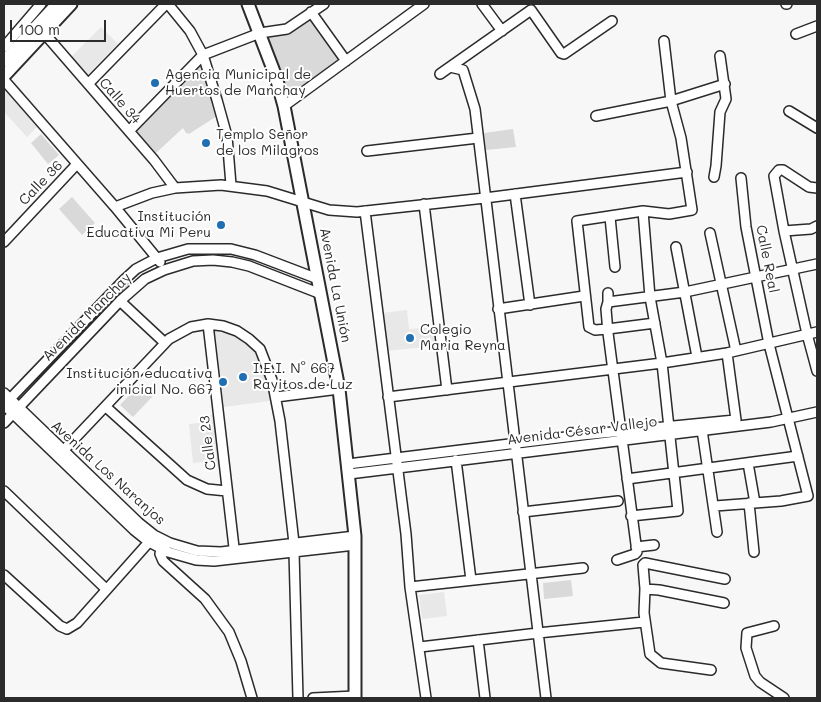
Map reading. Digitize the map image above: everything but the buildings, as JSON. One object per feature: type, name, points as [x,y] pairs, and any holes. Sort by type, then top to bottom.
[{"type":"main road","points":[[4,61],[57,4]]},
{"type":"main road","points":[[4,76],[71,4]]},
{"type":"main road","name":"Avenida La Unión","points":[[248,4],[284,106],[339,389],[355,540],[355,697]]},
{"type":"street","points":[[4,47],[41,4]]},
{"type":"street","points":[[88,84],[167,4],[190,31],[203,55],[227,136],[231,186]]},
{"type":"street","points":[[129,131],[203,55],[260,34],[287,29],[324,4]]},
{"type":"street","points":[[284,106],[424,4]]},
{"type":"street","points":[[482,4],[502,32]]},
{"type":"street","points":[[440,74],[531,10],[561,53],[564,54],[612,21]]},
{"type":"street","points":[[311,12],[346,61]]},
{"type":"street","points":[[796,34],[817,26]]},
{"type":"street","name":"Calle 34","points":[[44,33],[129,131],[175,188]]},
{"type":"street","points":[[655,323],[595,330],[588,327],[577,221],[643,211],[669,214],[692,210],[687,172],[671,101],[664,41]]},
{"type":"street","points":[[714,177],[720,112],[726,99],[720,56]]},
{"type":"street","points":[[450,67],[464,72],[475,109],[546,698]]},
{"type":"street","points":[[4,80],[115,207],[157,258],[164,270]]},
{"type":"street","points":[[596,116],[671,101],[725,84]]},
{"type":"street","points":[[789,111],[817,128]]},
{"type":"street","points":[[367,151],[478,138]]},
{"type":"street","name":"Calle 36","points":[[4,242],[77,164]]},
{"type":"street","points":[[817,188],[809,187],[783,170],[779,170],[774,176],[784,231],[817,372]]},
{"type":"street","points":[[115,207],[152,193],[203,185],[231,186],[267,191],[335,211],[365,211],[485,198],[687,172]]},
{"type":"street","name":"Calle Real","points":[[741,178],[746,227],[769,344],[808,496],[785,500]]},
{"type":"street","points":[[515,194],[530,305]]},
{"type":"street","points":[[424,204],[447,390]]},
{"type":"street","points":[[365,211],[406,534],[410,587],[426,698]]},
{"type":"street","points":[[631,516],[678,511],[662,363],[650,297],[643,211]]},
{"type":"street","points":[[610,217],[615,267]]},
{"type":"street","points":[[784,231],[817,226]]},
{"type":"street","points":[[710,233],[721,284],[732,352],[736,420]]},
{"type":"street","points":[[676,247],[697,357]]},
{"type":"street","name":"Avenida Manchay","points":[[5,401],[124,280],[142,266],[157,258],[188,249],[231,248],[318,279]]},
{"type":"street","name":"Avenida Manchay","points":[[4,423],[120,301],[145,280],[164,270],[193,261],[213,260],[232,262],[249,266],[321,294]]},
{"type":"street","points":[[618,560],[635,554],[636,547],[608,329],[606,309],[608,298],[650,297],[685,292],[817,264]]},
{"type":"street","points":[[498,309],[584,296]]},
{"type":"street","points":[[120,301],[165,343]]},
{"type":"street","points":[[63,451],[165,343],[182,331],[208,324],[223,326],[237,331],[257,346],[266,361],[276,397],[294,548],[298,698]]},
{"type":"street","name":"Calle 23","points":[[208,324],[235,555]]},
{"type":"street","points":[[388,397],[662,363],[732,352],[817,332]]},
{"type":"street","points":[[276,397],[339,389]]},
{"type":"street","name":"Avenida Los Naranjos","points":[[5,401],[127,523],[149,542],[161,549],[196,560],[214,561],[235,555],[355,540]]},
{"type":"street","points":[[106,406],[187,480],[207,489],[227,491]]},
{"type":"street","name":"Avenida Los Naranjos","points":[[15,411],[63,451],[139,523],[162,540],[178,547],[197,551],[235,555]]},
{"type":"street","name":"Avenida César Vallejo","points":[[348,469],[397,468],[456,460],[582,435],[622,436],[736,420],[787,417]]},
{"type":"street","name":"Avenida César Vallejo","points":[[670,430],[702,430],[787,417]]},
{"type":"street","points":[[702,430],[715,506],[717,532]]},
{"type":"street","name":"Avenida César Vallejo","points":[[348,469],[395,457],[515,448]]},
{"type":"street","points":[[627,479],[798,456]]},
{"type":"street","points":[[456,460],[471,580]]},
{"type":"street","points":[[748,463],[754,552]]},
{"type":"street","points":[[4,491],[106,589]]},
{"type":"street","points":[[715,506],[785,500],[785,510]]},
{"type":"street","points":[[523,512],[618,501]]},
{"type":"street","points":[[4,575],[60,626],[67,629],[77,623],[149,542]]},
{"type":"street","points":[[636,547],[654,545]]},
{"type":"street","points":[[161,549],[160,554],[163,561],[205,599],[229,632],[241,660],[252,698]]},
{"type":"street","points":[[712,670],[661,663],[650,654],[644,622],[645,588],[643,565],[645,563],[725,579]]},
{"type":"street","points":[[410,587],[582,568]]},
{"type":"street","points":[[645,588],[724,603]]},
{"type":"street","points":[[420,647],[538,632],[644,622]]},
{"type":"street","points":[[774,626],[748,633],[746,648],[755,676],[760,682],[784,698]]},
{"type":"street","points":[[478,640],[485,698]]},
{"type":"street","points":[[313,698],[355,697]]},
{"type":"shaded area","points":[[312,18],[341,59],[294,96],[285,100],[266,38],[286,34]]},
{"type":"shaded area","points":[[101,27],[118,44],[87,75],[72,56]]},
{"type":"shaded area","points":[[200,61],[217,116],[189,134],[183,128],[156,153],[134,128]]},
{"type":"shaded area","points":[[4,91],[7,91],[38,126],[27,137],[4,112]]},
{"type":"shaded area","points":[[513,129],[516,147],[486,150],[484,133]]},
{"type":"shaded area","points":[[41,134],[59,155],[48,164],[31,143]]},
{"type":"shaded area","points":[[72,197],[95,223],[82,235],[59,209]]},
{"type":"shaded area","name":"Colegio Maria Reyna","points":[[407,310],[409,329],[434,327],[436,346],[386,351],[382,313]]},
{"type":"shaded area","name":"I.E.I. N° 667 Rayitos de Luz","points":[[215,331],[237,336],[258,355],[263,367],[270,401],[224,407]]},
{"type":"shaded area","points":[[140,384],[153,396],[133,417],[120,405]]},
{"type":"shaded area","points":[[208,415],[213,415],[219,466],[213,467],[212,461],[193,463],[189,424],[208,422]]},
{"type":"shaded area","points":[[571,580],[573,596],[544,599],[543,583]]},
{"type":"shaded area","points":[[444,592],[447,616],[422,619],[419,595]]},
{"type":"place","name":"Agencia Municipal de Huertos de Manchay","points":[[155,83]]},
{"type":"place","name":"Templo Señor de los Milagros","points":[[206,143]]},
{"type":"place","name":"Institución Educativa Mi Peru","points":[[221,225]]},
{"type":"place","name":"Colegio Maria Reyna","points":[[410,338]]},
{"type":"place","name":"I.E.I. N° 667 Rayitos de Luz","points":[[243,377]]},
{"type":"place","name":"Institución educativa inicial No. 667","points":[[223,382]]}]
